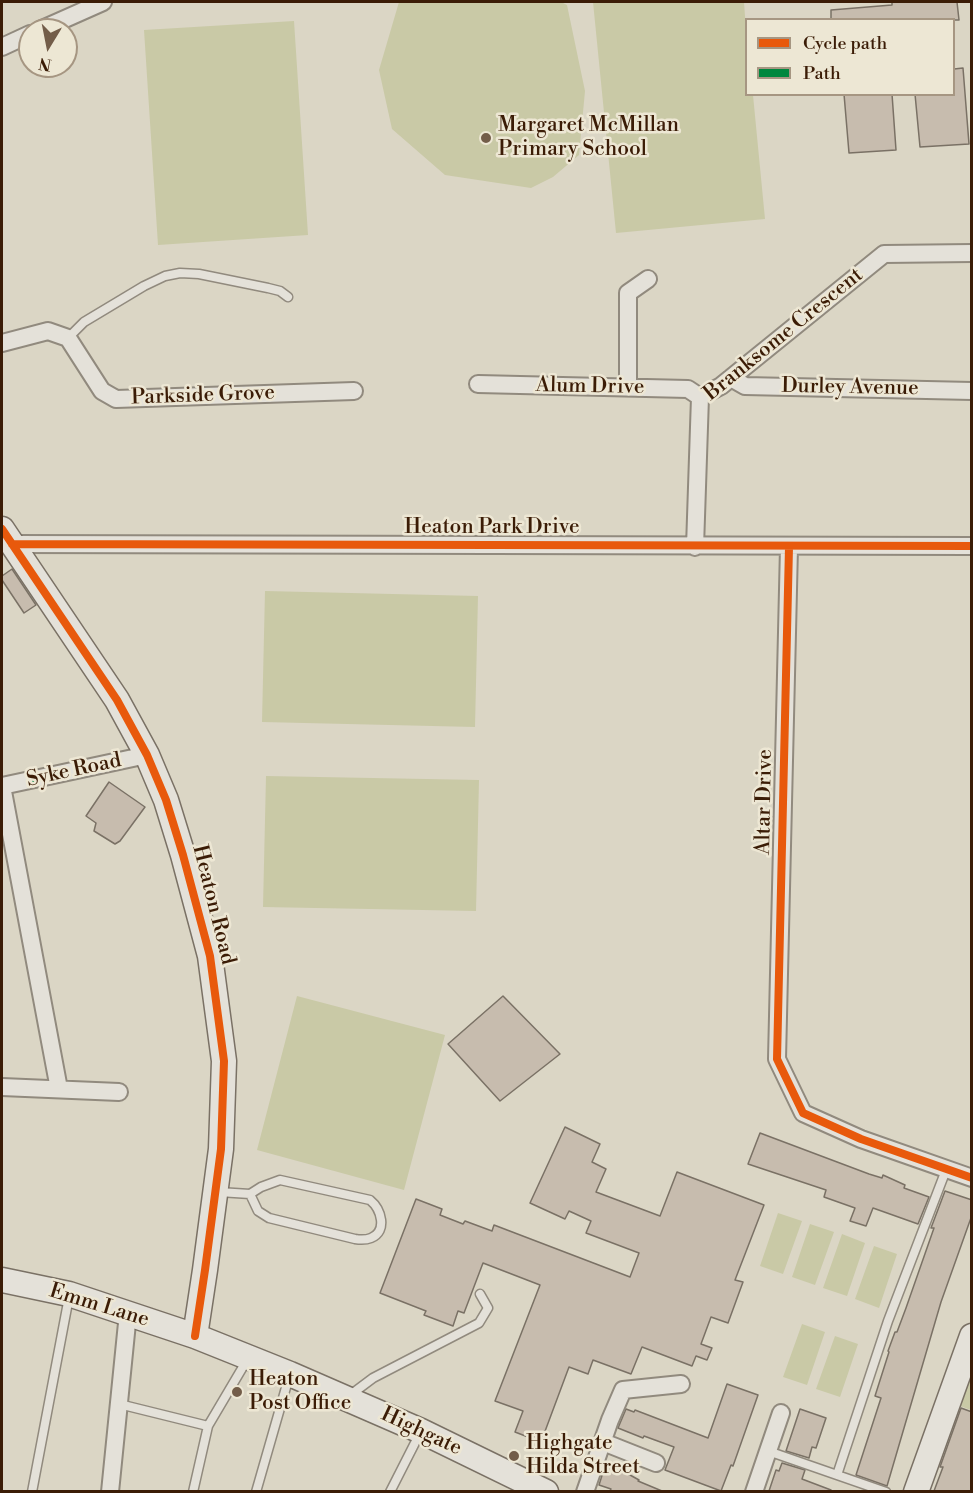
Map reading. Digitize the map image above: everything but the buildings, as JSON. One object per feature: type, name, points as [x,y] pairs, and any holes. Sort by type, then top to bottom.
[{"type":"street","points":[[67,18],[104,2]]},
{"type":"street","points":[[2,47],[18,40]]},
{"type":"street","name":"Branksome Crescent","points":[[695,547],[700,397],[721,386],[884,254],[972,253]]},
{"type":"street","points":[[628,387],[628,292],[648,279]]},
{"type":"street","points":[[2,343],[48,331],[68,338]]},
{"type":"street","name":"Parkside Grove","points":[[68,338],[102,391],[117,399],[354,391]]},
{"type":"street","name":"Durley Avenue","points":[[731,378],[745,386],[972,391]]},
{"type":"street","name":"Alum Drive","points":[[478,384],[688,389],[700,397]]},
{"type":"street","name":"Heaton Park Drive","points":[[5,538],[695,547],[972,546]]},
{"type":"street","name":"Heaton Road","points":[[5,538],[117,700],[147,755],[166,800],[210,956],[224,1061],[221,1149],[206,1270],[195,1336]]},
{"type":"street","name":"Altar Drive","points":[[789,547],[777,1059],[803,1113],[861,1139],[946,1170]]},
{"type":"street","name":"Syke Road","points":[[2,786],[147,755]]},
{"type":"street","points":[[2,786],[59,1089]]},
{"type":"street","points":[[2,1087],[119,1092]]},
{"type":"street","points":[[946,1170],[972,1178]]},
{"type":"street","name":"Emm Lane","points":[[2,1280],[69,1294],[195,1336]]},
{"type":"street","points":[[110,1491],[128,1314]]},
{"type":"street","name":"Highgate","points":[[195,1336],[421,1431],[534,1489]]},
{"type":"street","points":[[916,1491],[972,1336]]},
{"type":"street","points":[[585,1491],[623,1390],[681,1384]]},
{"type":"street","points":[[754,1491],[781,1413]]},
{"type":"street","points":[[603,1442],[656,1464]]},
{"type":"lane","points":[[68,338],[84,322],[144,286],[165,276],[180,273],[199,274],[268,288],[280,291],[288,297]]},
{"type":"lane","points":[[837,1475],[888,1321],[946,1170]]},
{"type":"lane","points":[[215,1192],[250,1194],[261,1186],[280,1180],[370,1200],[375,1204],[382,1218],[378,1233],[372,1238],[355,1239],[269,1218],[258,1211],[250,1194]]},
{"type":"lane","points":[[32,1491],[69,1294]]},
{"type":"lane","points":[[346,1398],[373,1378],[479,1323],[488,1308],[480,1294]]},
{"type":"lane","points":[[193,1491],[208,1426],[249,1357]]},
{"type":"lane","points":[[256,1491],[290,1374]]},
{"type":"lane","points":[[119,1404],[208,1426]]},
{"type":"lane","points":[[390,1491],[421,1431]]},
{"type":"lane","points":[[768,1451],[886,1491]]},
{"type":"green space","points":[[399,2],[561,2],[567,5],[585,91],[579,155],[553,177],[531,188],[445,175],[392,129],[379,70]]},
{"type":"green space","points":[[593,2],[744,2],[745,96],[753,96],[765,219],[616,233]]},
{"type":"green space","points":[[294,21],[308,235],[158,245],[144,30]]},
{"type":"green space","points":[[265,591],[478,596],[475,727],[262,722]]},
{"type":"green space","points":[[266,776],[479,780],[476,911],[263,907]]},
{"type":"green space","points":[[297,996],[445,1035],[404,1190],[257,1150]]},
{"type":"green space","points":[[778,1213],[802,1221],[783,1274],[760,1266]]},
{"type":"green space","points":[[810,1224],[834,1232],[815,1285],[792,1277]]},
{"type":"green space","points":[[842,1234],[865,1243],[847,1296],[823,1288]]},
{"type":"green space","points":[[874,1246],[897,1254],[879,1308],[855,1299]]},
{"type":"green space","points":[[802,1324],[825,1332],[807,1385],[783,1377]]},
{"type":"green space","points":[[835,1336],[858,1344],[840,1397],[816,1389]]},
{"type":"green space","points":[[971,1373],[971,1410],[960,1406]]},
{"type":"marked path","points":[[32,779],[69,772]]},
{"type":"cycle path","points":[[2,529],[117,700],[147,755],[166,800],[210,956],[224,1061],[221,1149],[195,1336]]},
{"type":"cycle path","points":[[12,544],[972,546]]},
{"type":"cycle path","points":[[789,547],[777,1059],[803,1113],[861,1139],[972,1178]]},
{"type":"place","name":"Margaret McMillan Primary School","points":[[486,138]]},
{"type":"place","name":"Heaton Post Office","points":[[237,1392]]},
{"type":"place","name":"Highgate Hilda Street","points":[[514,1456]]}]
